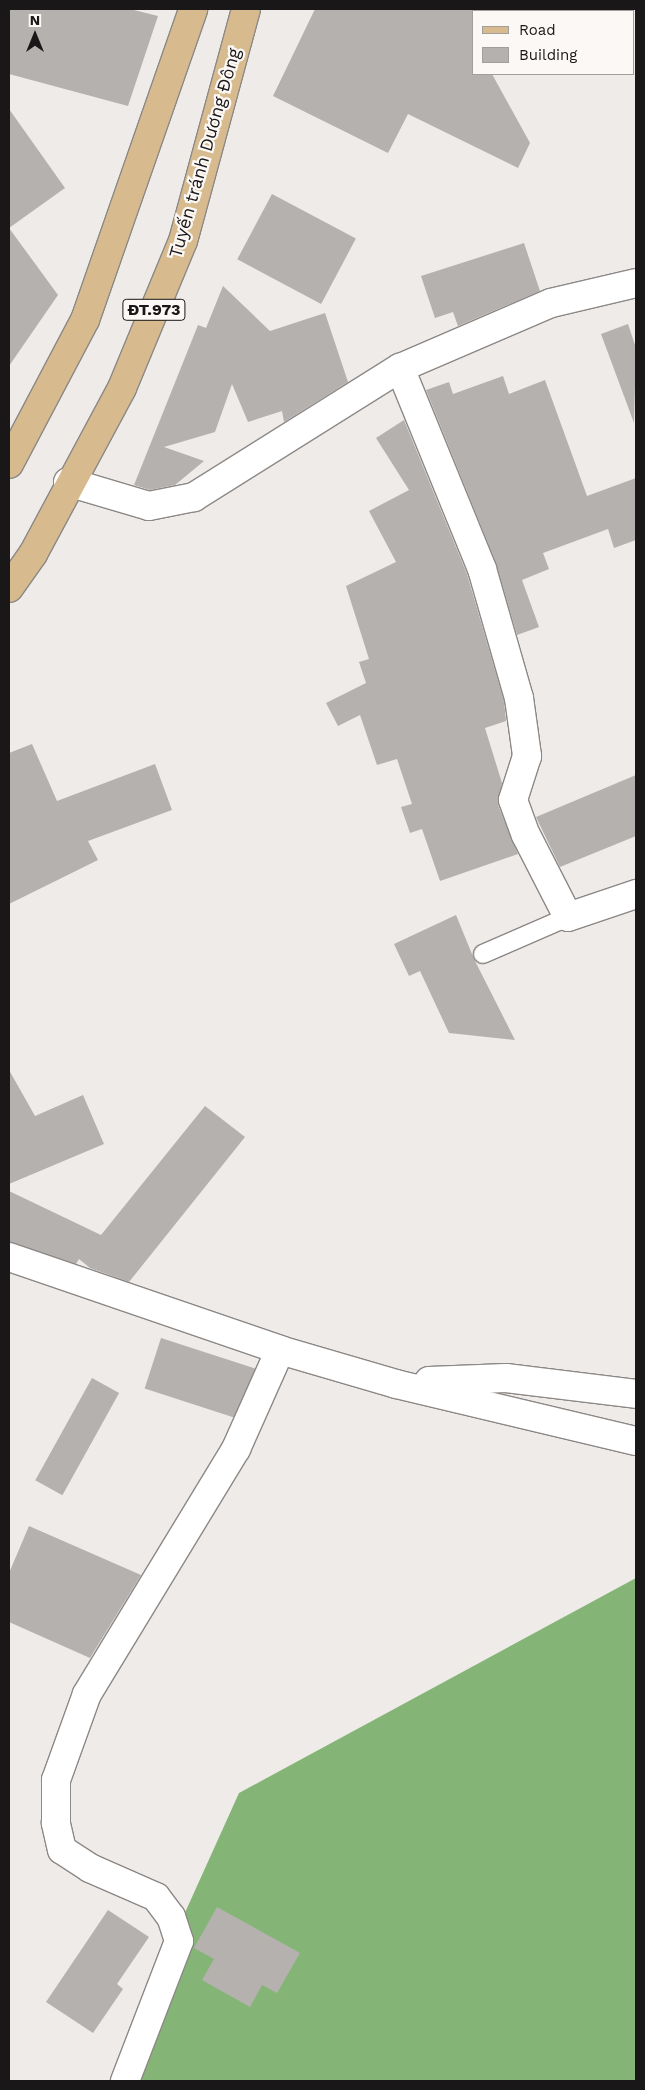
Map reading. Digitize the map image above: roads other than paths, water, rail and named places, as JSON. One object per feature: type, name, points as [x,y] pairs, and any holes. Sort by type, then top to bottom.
[{"type":"main road","name":"ĐT.973","points":[[9,464],[85,320],[193,9]]},
{"type":"main road","name":"Tuyến tránh Dương Đông","points":[[9,588],[33,554],[68,482],[122,388],[183,241],[246,9]]},
{"type":"street","points":[[68,482],[149,506],[194,497],[400,368],[551,303],[636,283]]},
{"type":"street","points":[[400,368],[482,569],[526,733],[527,756],[513,800],[568,918],[636,894]]},
{"type":"street","points":[[9,1257],[280,1350],[396,1384],[636,1441]]},
{"type":"street","points":[[125,2081],[179,1942],[171,1917],[156,1896],[90,1868],[62,1850],[56,1824],[56,1780],[87,1694],[236,1449],[280,1350]]},
{"type":"street","points":[[396,1384],[506,1378],[636,1394]]},
{"type":"lane","points":[[483,954],[568,918]]}]
